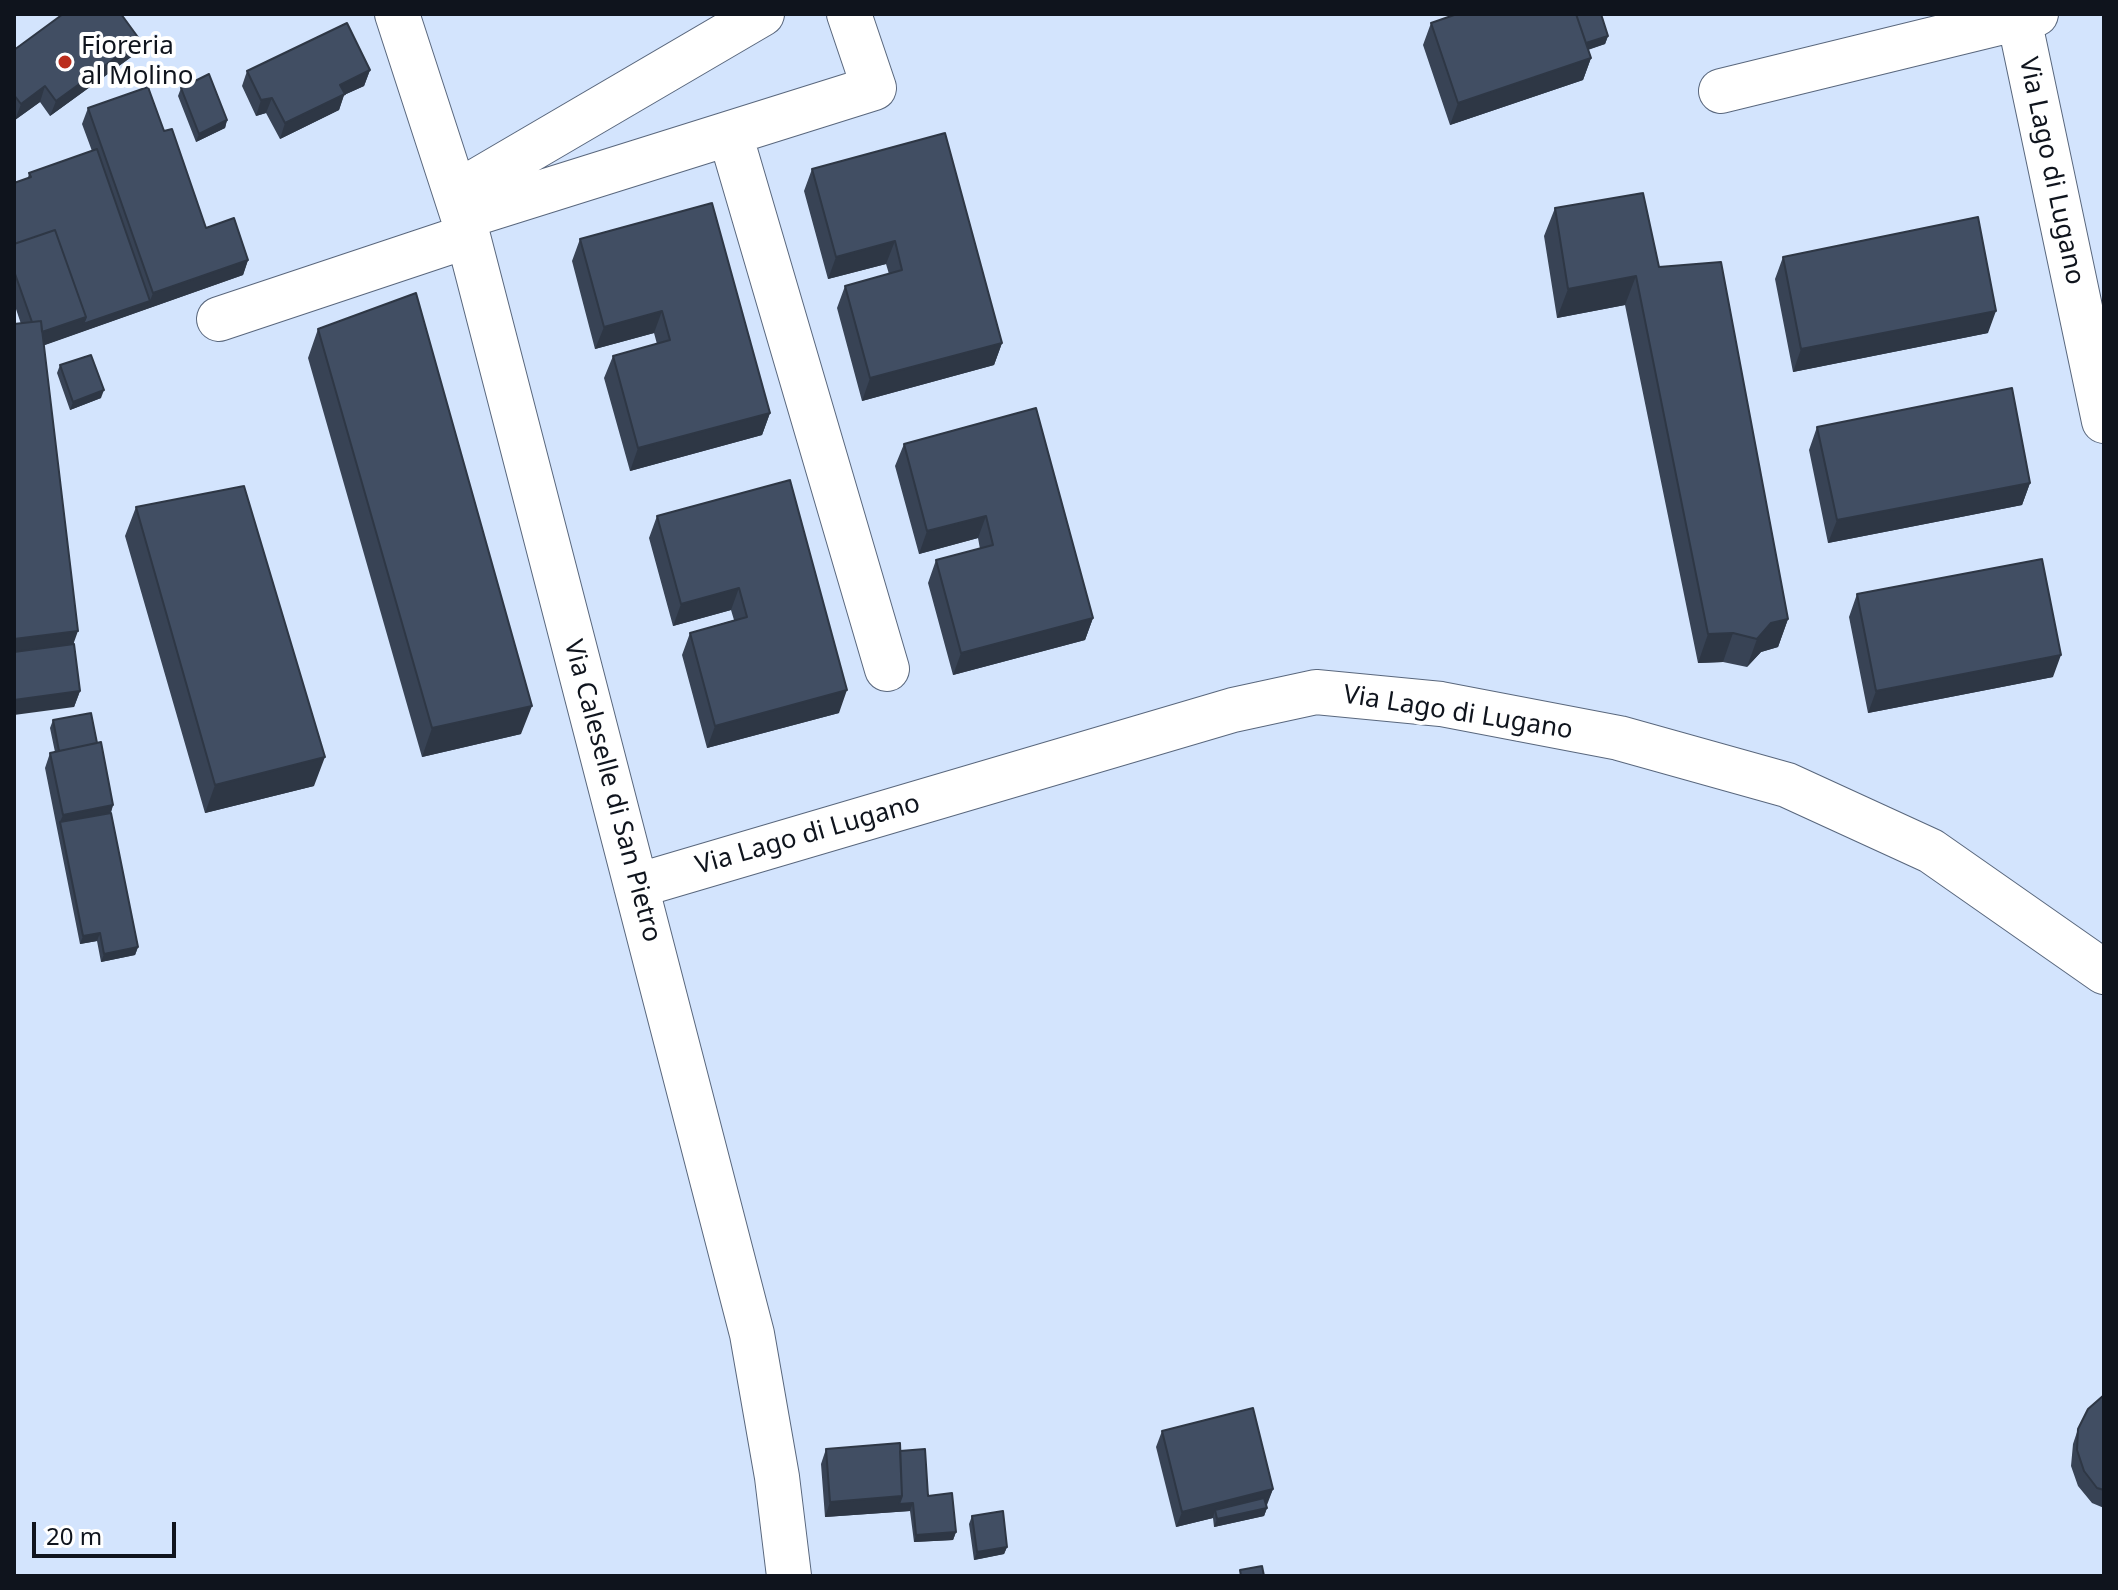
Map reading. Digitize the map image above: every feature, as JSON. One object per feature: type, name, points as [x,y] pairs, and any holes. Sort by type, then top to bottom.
[{"type":"street","name":"Via Caleselle di San Pietro","points":[[397,14],[462,215],[752,1334],[777,1477],[789,1576]]},
{"type":"street","points":[[462,215],[762,14]]},
{"type":"street","points":[[219,319],[462,215],[874,88],[849,14]]},
{"type":"street","points":[[1721,91],[2024,15]]},
{"type":"street","name":"Via Lago di Lugano","points":[[2024,15],[2104,421]]},
{"type":"street","points":[[730,134],[887,669]]},
{"type":"street","name":"Via Lago di Lugano","points":[[636,886],[1233,710],[1316,692],[1441,704],[1619,738],[1787,785],[1931,851],[2104,972]]},
{"type":"building","points":[[63,14],[121,14],[140,40],[56,101],[45,86],[21,104],[14,95],[14,50]]},
{"type":"building","points":[[1457,14],[1576,14],[1591,58],[1458,103],[1431,23]]},
{"type":"building","points":[[1576,14],[1601,14],[1608,36],[1586,43]]},
{"type":"building","points":[[347,23],[370,70],[340,85],[345,94],[285,123],[272,98],[261,100],[247,71]]},
{"type":"building","points":[[209,74],[227,120],[199,134],[181,88]]},
{"type":"building","points":[[148,87],[164,131],[172,129],[206,228],[234,218],[248,260],[153,293],[88,108]]},
{"type":"building","points":[[945,133],[1002,343],[870,378],[845,286],[902,270],[895,241],[836,257],[812,169]]},
{"type":"building","points":[[97,149],[150,301],[83,324],[86,317],[55,230],[14,244],[14,183],[31,177],[29,173]]},
{"type":"building","points":[[1643,193],[1659,267],[1721,262],[1788,619],[1771,623],[1757,639],[1733,633],[1708,634],[1636,276],[1568,289],[1555,208]]},
{"type":"building","points":[[712,203],[770,413],[638,448],[613,356],[670,340],[662,311],[604,327],[580,239]]},
{"type":"building","points":[[1978,217],[1996,311],[1801,349],[1783,257]]},
{"type":"building","points":[[55,230],[86,317],[42,332],[41,321],[32,322],[14,271],[14,244]]},
{"type":"building","points":[[416,293],[532,706],[432,728],[318,329]]},
{"type":"building","points":[[41,321],[78,631],[14,639],[14,324]]},
{"type":"building","points":[[91,355],[104,390],[73,402],[60,365]]},
{"type":"building","points":[[2012,388],[2030,483],[1837,520],[1817,427]]},
{"type":"building","points":[[1036,408],[1093,618],[961,653],[936,560],[993,545],[986,516],[927,531],[904,444]]},
{"type":"building","points":[[790,480],[847,690],[715,726],[690,633],[747,617],[739,588],[681,604],[657,516]]},
{"type":"building","points":[[244,486],[325,757],[215,785],[136,507]]},
{"type":"building","points":[[2042,559],[2061,655],[1876,691],[1857,594]]},
{"type":"building","points":[[74,644],[80,691],[14,700],[14,652]]},
{"type":"building","points":[[91,713],[97,743],[59,751],[53,720]]},
{"type":"building","points":[[101,742],[113,805],[63,815],[50,753]]},
{"type":"building","points":[[111,813],[138,947],[104,954],[100,933],[83,936],[60,822]]},
{"type":"building","points":[[2104,1395],[2104,1490],[2097,1488],[2084,1471],[2077,1450],[2078,1429],[2088,1409]]},
{"type":"building","points":[[1253,1408],[1273,1489],[1182,1512],[1162,1431]]},
{"type":"building","points":[[900,1443],[902,1496],[830,1502],[826,1449]]},
{"type":"building","points":[[925,1449],[928,1496],[952,1493],[956,1532],[916,1535],[913,1503],[899,1504],[902,1496],[900,1451]]},
{"type":"building","points":[[1264,1498],[1267,1508],[1217,1519],[1215,1510]]},
{"type":"building","points":[[1003,1511],[1007,1547],[977,1552],[972,1516]]},
{"type":"building","points":[[1262,1566],[1264,1576],[1241,1576],[1240,1570]]},
{"type":"place","name":"Fioreria al Molino","points":[[65,62]]}]
